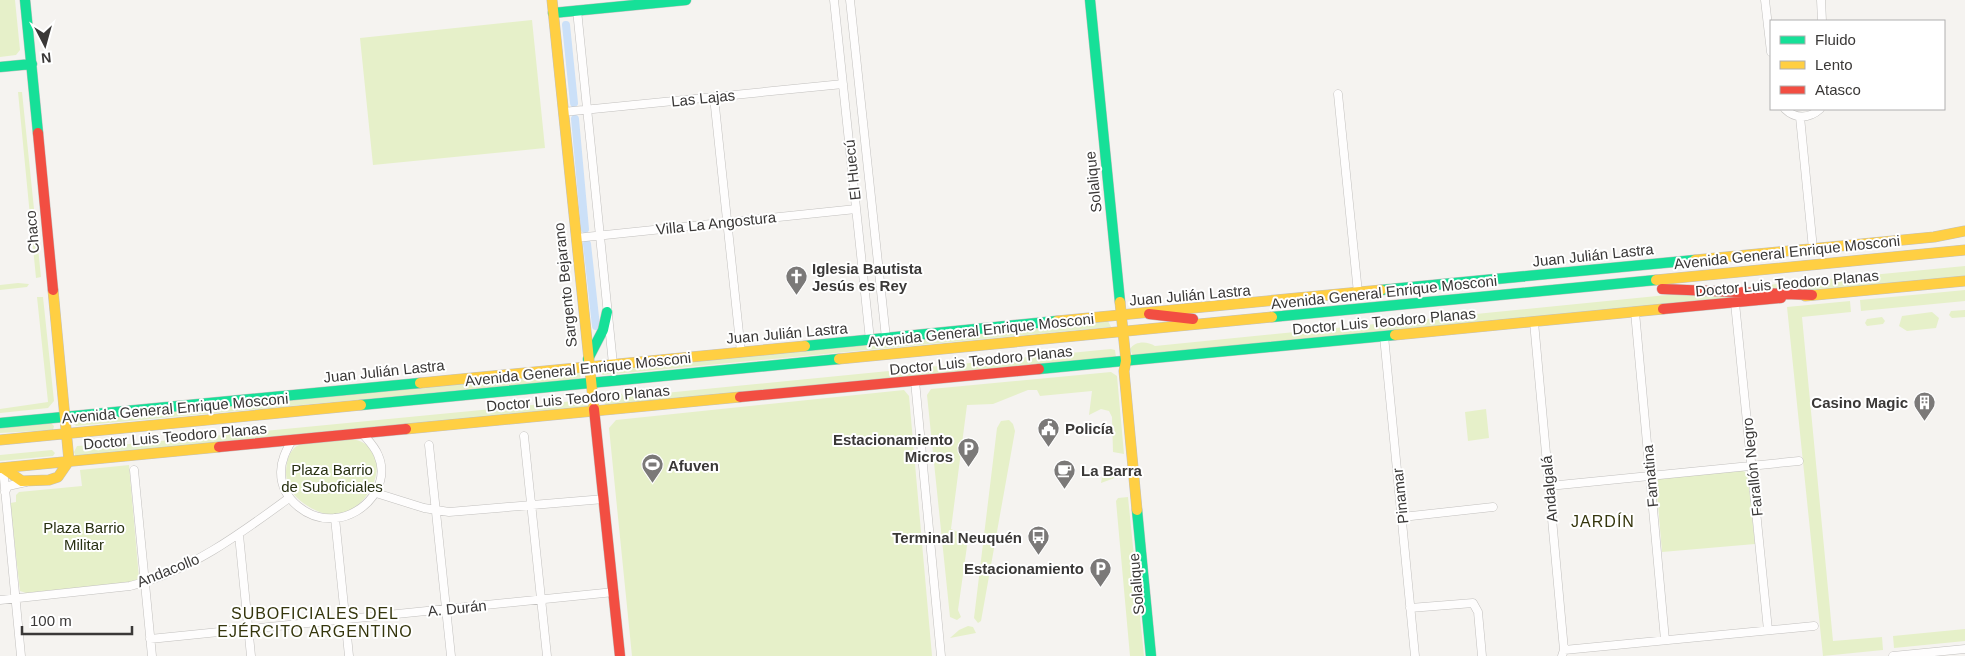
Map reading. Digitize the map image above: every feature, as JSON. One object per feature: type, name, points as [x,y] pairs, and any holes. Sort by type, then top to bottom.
[{"type":"main road","name":"Chaco","points":[[26,0],[69,461]]},
{"type":"main road","name":"Sargento Bejarano","points":[[552,0],[588,363],[596,411],[620,656]]},
{"type":"main road","points":[[553,13],[686,0]]},
{"type":"main road","name":"Solalique","points":[[1090,0],[1124,336],[1126,361],[1124,371],[1152,656]]},
{"type":"main road","points":[[0,67],[32,64]]},
{"type":"main road","name":"Juan Julián Lastra","points":[[0,423],[588,363],[613,364],[1148,314],[1934,237],[1965,231]]},
{"type":"main road","name":"Avenida General Enrique Mosconi","points":[[1124,336],[1233,321],[1965,250]]},
{"type":"main road","name":"Avenida General Enrique Mosconi","points":[[1,442],[67,438],[1124,336],[1662,289],[1965,260]]},
{"type":"main road","name":"Doctor Luis Teodoro Planas","points":[[1,468],[1965,281]]},
{"type":"main road","points":[[1662,289],[1812,295]]},
{"type":"main road","points":[[588,363],[603,330],[608,312]]},
{"type":"main road","points":[[1148,314],[1233,321]]},
{"type":"main road","name":"Solalique","points":[[1126,361],[1131,371],[1158,656]]},
{"type":"main road","points":[[1,468],[20,481],[27,482],[56,478],[69,461]]},
{"type":"street","name":"El Huecú","points":[[834,0],[870,340]]},
{"type":"street","name":"El Huecú","points":[[850,0],[886,338]]},
{"type":"street","points":[[1765,0],[1770,43]]},
{"type":"street","points":[[1820,0],[1822,20]]},
{"type":"street","points":[[577,10],[613,364]]},
{"type":"street","name":"Las Lajas","points":[[563,112],[843,84]]},
{"type":"street","points":[[1338,94],[1358,293]]},
{"type":"street","points":[[714,97],[741,352]]},
{"type":"street","points":[[1786,110],[1790,114],[1800,117],[1814,114],[1819,110]]},
{"type":"street","points":[[1800,117],[1813,249]]},
{"type":"street","name":"Villa La Angostura","points":[[576,238],[856,209]]},
{"type":"street","name":"Farallón Negro","points":[[1735,303],[1768,630]]},
{"type":"street","name":"Famatina","points":[[1635,312],[1664,640]]},
{"type":"street","name":"Andalgalá","points":[[1534,322],[1563,653]]},
{"type":"street","name":"Pinamar","points":[[1384,336],[1415,656]]},
{"type":"street","points":[[915,381],[941,656]]},
{"type":"street","points":[[292,440],[283,458],[281,473],[284,489],[289,498],[307,513],[325,518],[335,518],[353,513],[367,503],[376,493],[381,480],[380,460],[375,449],[362,433]]},
{"type":"street","points":[[524,436],[547,656]]},
{"type":"street","points":[[429,445],[451,656]]},
{"type":"street","points":[[1549,486],[1799,460]]},
{"type":"street","points":[[1,468],[10,536],[21,656]]},
{"type":"street","points":[[134,470],[152,656]]},
{"type":"street","points":[[5,492],[10,485],[27,482]]},
{"type":"street","points":[[376,493],[436,511],[469,512],[604,499]]},
{"type":"street","name":"Andacollo","points":[[0,600],[122,586],[145,581],[212,552],[239,535],[289,498]]},
{"type":"street","points":[[1402,517],[1493,507]]},
{"type":"street","points":[[335,518],[349,656]]},
{"type":"street","points":[[239,535],[251,656]]},
{"type":"street","points":[[0,536],[10,536]]},
{"type":"street","name":"A. Durán","points":[[150,639],[614,592]]},
{"type":"street","points":[[0,600],[0,595],[16,597]]},
{"type":"street","points":[[1410,608],[1468,602],[1475,605],[1482,656]]},
{"type":"street","points":[[1563,653],[1664,640],[1814,626]]},
{"type":"street","points":[[1893,656],[1965,649]]},
{"type":"green space","points":[[0,0],[15,0],[20,50],[16,55],[0,57]]},
{"type":"green space","points":[[532,20],[545,148],[373,165],[360,38]]},
{"type":"green space","points":[[18,92],[22,92],[41,277],[36,278]]},
{"type":"green space","points":[[1965,266],[1965,277],[1806,292],[1725,289]]},
{"type":"green space","points":[[29,284],[27,287],[0,290],[0,285]]},
{"type":"green space","points":[[1965,290],[1965,301],[1861,311],[1860,300]]},
{"type":"green space","points":[[1677,294],[1769,295],[1133,356],[1130,349],[1135,344],[1141,343],[1155,346]]},
{"type":"green space","points":[[37,297],[43,297],[54,401],[48,408],[0,413],[0,409],[48,402]]},
{"type":"green space","points":[[1850,301],[1851,312],[1802,317],[1833,641],[1882,637],[1883,650],[1823,656],[1787,307]]},
{"type":"green space","points":[[1965,310],[1965,317],[1952,318],[1949,315],[1951,311]]},
{"type":"green space","points":[[1932,312],[1939,318],[1936,328],[1907,331],[1899,326],[1902,316]]},
{"type":"green space","points":[[1882,317],[1885,321],[1883,324],[1867,326],[1865,323],[1867,319]]},
{"type":"green space","points":[[1108,321],[1111,327],[603,375],[600,373],[601,370]]},
{"type":"green space","points":[[1115,350],[1116,357],[606,406],[603,401],[606,395],[621,393],[624,397]]},
{"type":"green space","points":[[578,371],[581,374],[580,379],[76,426],[73,423],[75,420]]},
{"type":"green space","points":[[1111,372],[1117,376],[1124,454],[1113,452],[1112,417],[1109,411],[1101,409],[1089,415],[1092,391],[1040,396],[1037,390],[1028,390],[993,404],[967,405],[951,529],[967,536],[968,539],[958,610],[961,617],[957,620],[950,617],[927,395],[931,389]]},
{"type":"green space","points":[[904,390],[909,396],[932,656],[632,656],[609,428],[616,420]]},
{"type":"green space","points":[[588,401],[588,407],[76,457],[74,452],[77,446],[93,445],[98,447]]},
{"type":"green space","points":[[1486,409],[1489,438],[1468,441],[1465,412]]},
{"type":"green space","points":[[1009,420],[1013,424],[1015,431],[981,621],[978,623],[974,618],[997,428],[1001,421]]},
{"type":"green space","points":[[51,423],[54,426],[53,430],[0,433],[0,427]]},
{"type":"green space","name":"Plaza Barrio de Suboficiales","points":[[352,439],[368,446],[375,457],[377,472],[372,487],[362,501],[349,511],[333,514],[315,510],[296,497],[289,486],[286,471],[289,455],[292,450],[299,445],[311,441]]},
{"type":"green space","points":[[52,450],[55,453],[53,456],[0,461],[0,455]]},
{"type":"green space","name":"Plaza Barrio Militar","points":[[129,465],[139,578],[133,582],[26,593],[20,591],[10,503],[16,502],[16,495],[19,492],[82,486],[80,470]]},
{"type":"green space","points":[[1104,465],[1119,473],[1120,476],[1101,483]]},
{"type":"green space","points":[[1739,470],[1746,472],[1748,478],[1755,544],[1662,552],[1656,481],[1660,478]]},
{"type":"green space","points":[[1128,497],[1144,656],[1130,656],[1116,501],[1118,498]]},
{"type":"green space","points":[[968,626],[973,627],[976,633],[950,638],[959,630]]},
{"type":"green space","points":[[1965,629],[1965,641],[1894,648],[1893,636]]},
{"type":"waterway","points":[[566,25],[574,103]]},
{"type":"waterway","points":[[575,119],[585,229]]},
{"type":"waterway","points":[[587,244],[596,326]]},
{"type":"traffic: fast","points":[[25,0],[38,133]]},
{"type":"traffic: fast","points":[[553,13],[686,0]]},
{"type":"traffic: fast","points":[[1090,0],[1120,302]]},
{"type":"traffic: fast","points":[[0,67],[32,64]]},
{"type":"traffic: fast","points":[[1381,290],[1695,260]]},
{"type":"traffic: fast","points":[[1272,317],[1656,280]]},
{"type":"traffic: fast","points":[[588,359],[603,330],[607,312]]},
{"type":"traffic: fast","points":[[805,346],[1057,321]]},
{"type":"traffic: fast","points":[[1039,369],[1395,335]]},
{"type":"traffic: fast","points":[[361,405],[839,359]]},
{"type":"traffic: fast","points":[[0,423],[420,383]]},
{"type":"traffic: fast","points":[[1137,510],[1151,656]]},
{"type":"traffic: slow","points":[[552,0],[594,409]]},
{"type":"traffic: slow","points":[[1695,260],[1934,237],[1965,231]]},
{"type":"traffic: slow","points":[[1656,280],[1965,250]]},
{"type":"traffic: slow","points":[[1805,296],[1965,281]]},
{"type":"traffic: slow","points":[[3,468],[22,481],[49,480],[58,477],[69,461],[53,290]]},
{"type":"traffic: slow","points":[[1057,321],[1381,290]]},
{"type":"traffic: slow","points":[[1120,302],[1126,361],[1124,371],[1137,510]]},
{"type":"traffic: slow","points":[[1395,335],[1663,309]]},
{"type":"traffic: slow","points":[[839,359],[1272,317]]},
{"type":"traffic: slow","points":[[420,383],[805,346]]},
{"type":"traffic: slow","points":[[406,429],[740,397]]},
{"type":"traffic: slow","points":[[0,440],[361,405]]},
{"type":"traffic: slow","points":[[0,468],[219,447]]},
{"type":"traffic: jam","points":[[38,133],[53,290]]},
{"type":"traffic: jam","points":[[1662,289],[1812,295]]},
{"type":"traffic: jam","points":[[1663,309],[1781,298]]},
{"type":"traffic: jam","points":[[1149,314],[1193,319]]},
{"type":"traffic: jam","points":[[740,397],[1039,369]]},
{"type":"traffic: jam","points":[[594,409],[620,656]]},
{"type":"traffic: jam","points":[[219,447],[406,429]]},
{"type":"place","name":"Iglesia Bautista Jesús es Rey","points":[[796,296]]},
{"type":"place","name":"Casino Magic","points":[[1924,421]]},
{"type":"place","name":"Policía","points":[[1049,447]]},
{"type":"place","name":"Estacionamiento Micros","points":[[969,467]]},
{"type":"place","name":"Afuven","points":[[652,484]]},
{"type":"place","name":"La Barra","points":[[1065,489]]},
{"type":"place","name":"Terminal Neuquén","points":[[1038,556]]},
{"type":"place","name":"Estacionamiento","points":[[1100,587]]},
{"type":"district","name":"JARDÍN","points":[[1603,521]]},
{"type":"district","name":"SUBOFICIALES DEL EJÉRCITO ARGENTINO","points":[[315,622]]}]
